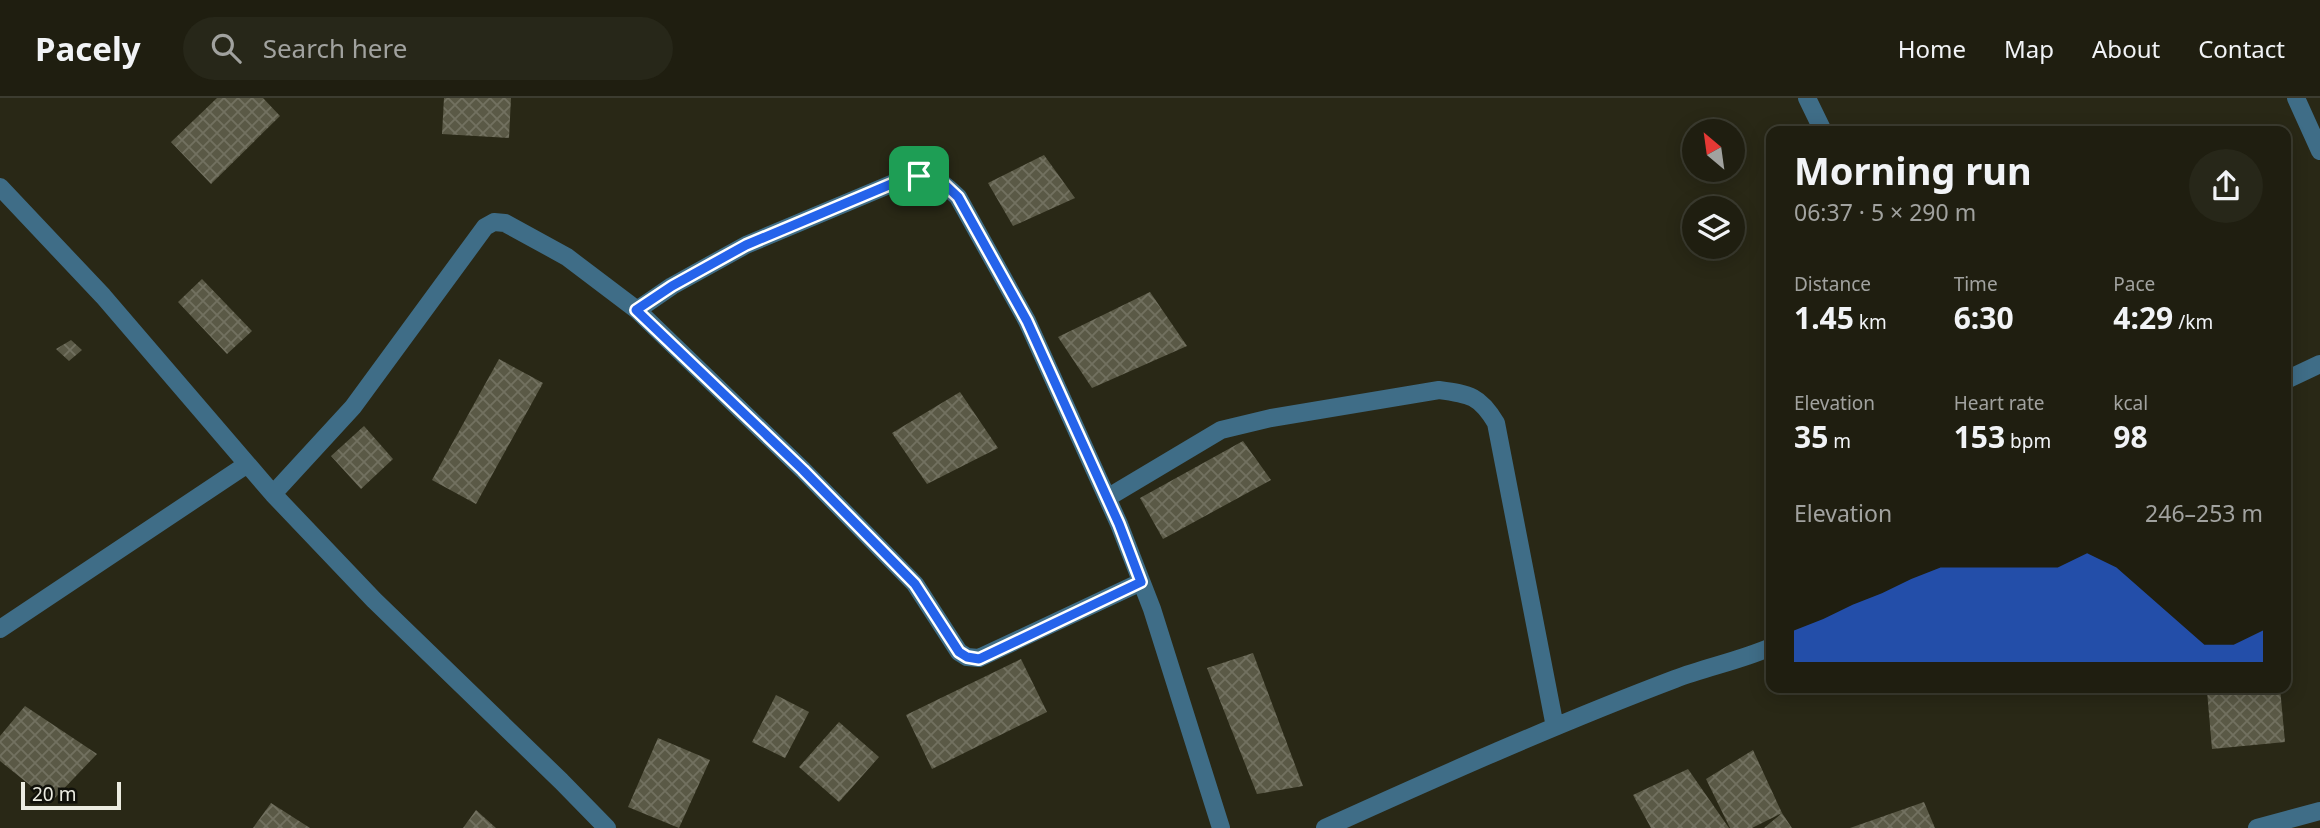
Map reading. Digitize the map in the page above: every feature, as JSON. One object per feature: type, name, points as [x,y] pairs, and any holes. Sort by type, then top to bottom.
[{"type":"street","points":[[1807,98],[1821,126]]},
{"type":"street","points":[[2296,98],[2320,151]]},
{"type":"street","points":[[636,310],[725,256],[783,229],[896,182],[919,176],[941,181],[958,197],[1027,321],[1107,498],[1152,609],[1221,828]]},
{"type":"street","points":[[0,187],[103,296],[273,494],[374,600],[607,828]]},
{"type":"street","points":[[273,494],[353,407],[485,227],[494,222],[505,223],[567,257],[636,310],[803,470],[915,584],[959,652],[967,657],[979,659],[1141,582]]},
{"type":"street","points":[[2291,378],[2320,364]]},
{"type":"street","points":[[1107,498],[1221,430],[1271,418],[1439,390],[1463,393],[1485,404],[1496,423],[1556,727]]},
{"type":"street","points":[[0,629],[246,465]]},
{"type":"street","points":[[1325,828],[1556,727],[1677,678],[1743,659],[1766,649]]},
{"type":"street","points":[[2257,828],[2320,811]]},
{"type":"building","points":[[217,98],[263,98],[280,116],[211,184],[171,142]]},
{"type":"building","points":[[444,98],[511,98],[509,138],[442,134]]},
{"type":"building","points":[[1044,155],[1075,198],[1013,226],[988,183]]},
{"type":"building","points":[[202,279],[252,331],[227,354],[178,302]]},
{"type":"building","points":[[1150,292],[1187,346],[1092,388],[1058,337]]},
{"type":"building","points":[[71,340],[82,350],[69,361],[56,349]]},
{"type":"building","points":[[499,359],[543,383],[476,504],[432,480]]},
{"type":"building","points":[[960,392],[998,448],[927,484],[892,433]]},
{"type":"building","points":[[364,426],[393,459],[361,489],[331,456]]},
{"type":"building","points":[[1243,441],[1271,480],[1163,539],[1140,498]]},
{"type":"building","points":[[1253,653],[1303,786],[1257,794],[1207,668]]},
{"type":"building","points":[[1021,659],[1047,712],[932,769],[906,715]]},
{"type":"building","points":[[2207,693],[2280,693],[2285,742],[2212,749]]},
{"type":"building","points":[[776,695],[809,712],[785,758],[752,742]]},
{"type":"building","points":[[25,706],[97,754],[51,802],[0,761],[0,736]]},
{"type":"building","points":[[839,722],[879,757],[839,802],[799,767]]},
{"type":"building","points":[[658,738],[710,760],[679,828],[628,807]]},
{"type":"building","points":[[1753,750],[1782,813],[1752,828],[1730,828],[1706,779]]},
{"type":"building","points":[[1688,769],[1729,828],[1651,828],[1633,795]]},
{"type":"building","points":[[1924,802],[1935,828],[1850,828]]},
{"type":"building","points":[[271,803],[310,828],[253,828]]},
{"type":"building","points":[[476,810],[496,828],[463,828]]},
{"type":"building","points":[[1782,813],[1792,828],[1764,828]]},
{"type":"route","points":[[919,176],[941,181],[958,197],[1027,321],[1119,524],[1141,582],[979,659],[959,652],[915,584],[803,470],[636,310],[672,286],[746,245],[896,182],[919,176]]}]
